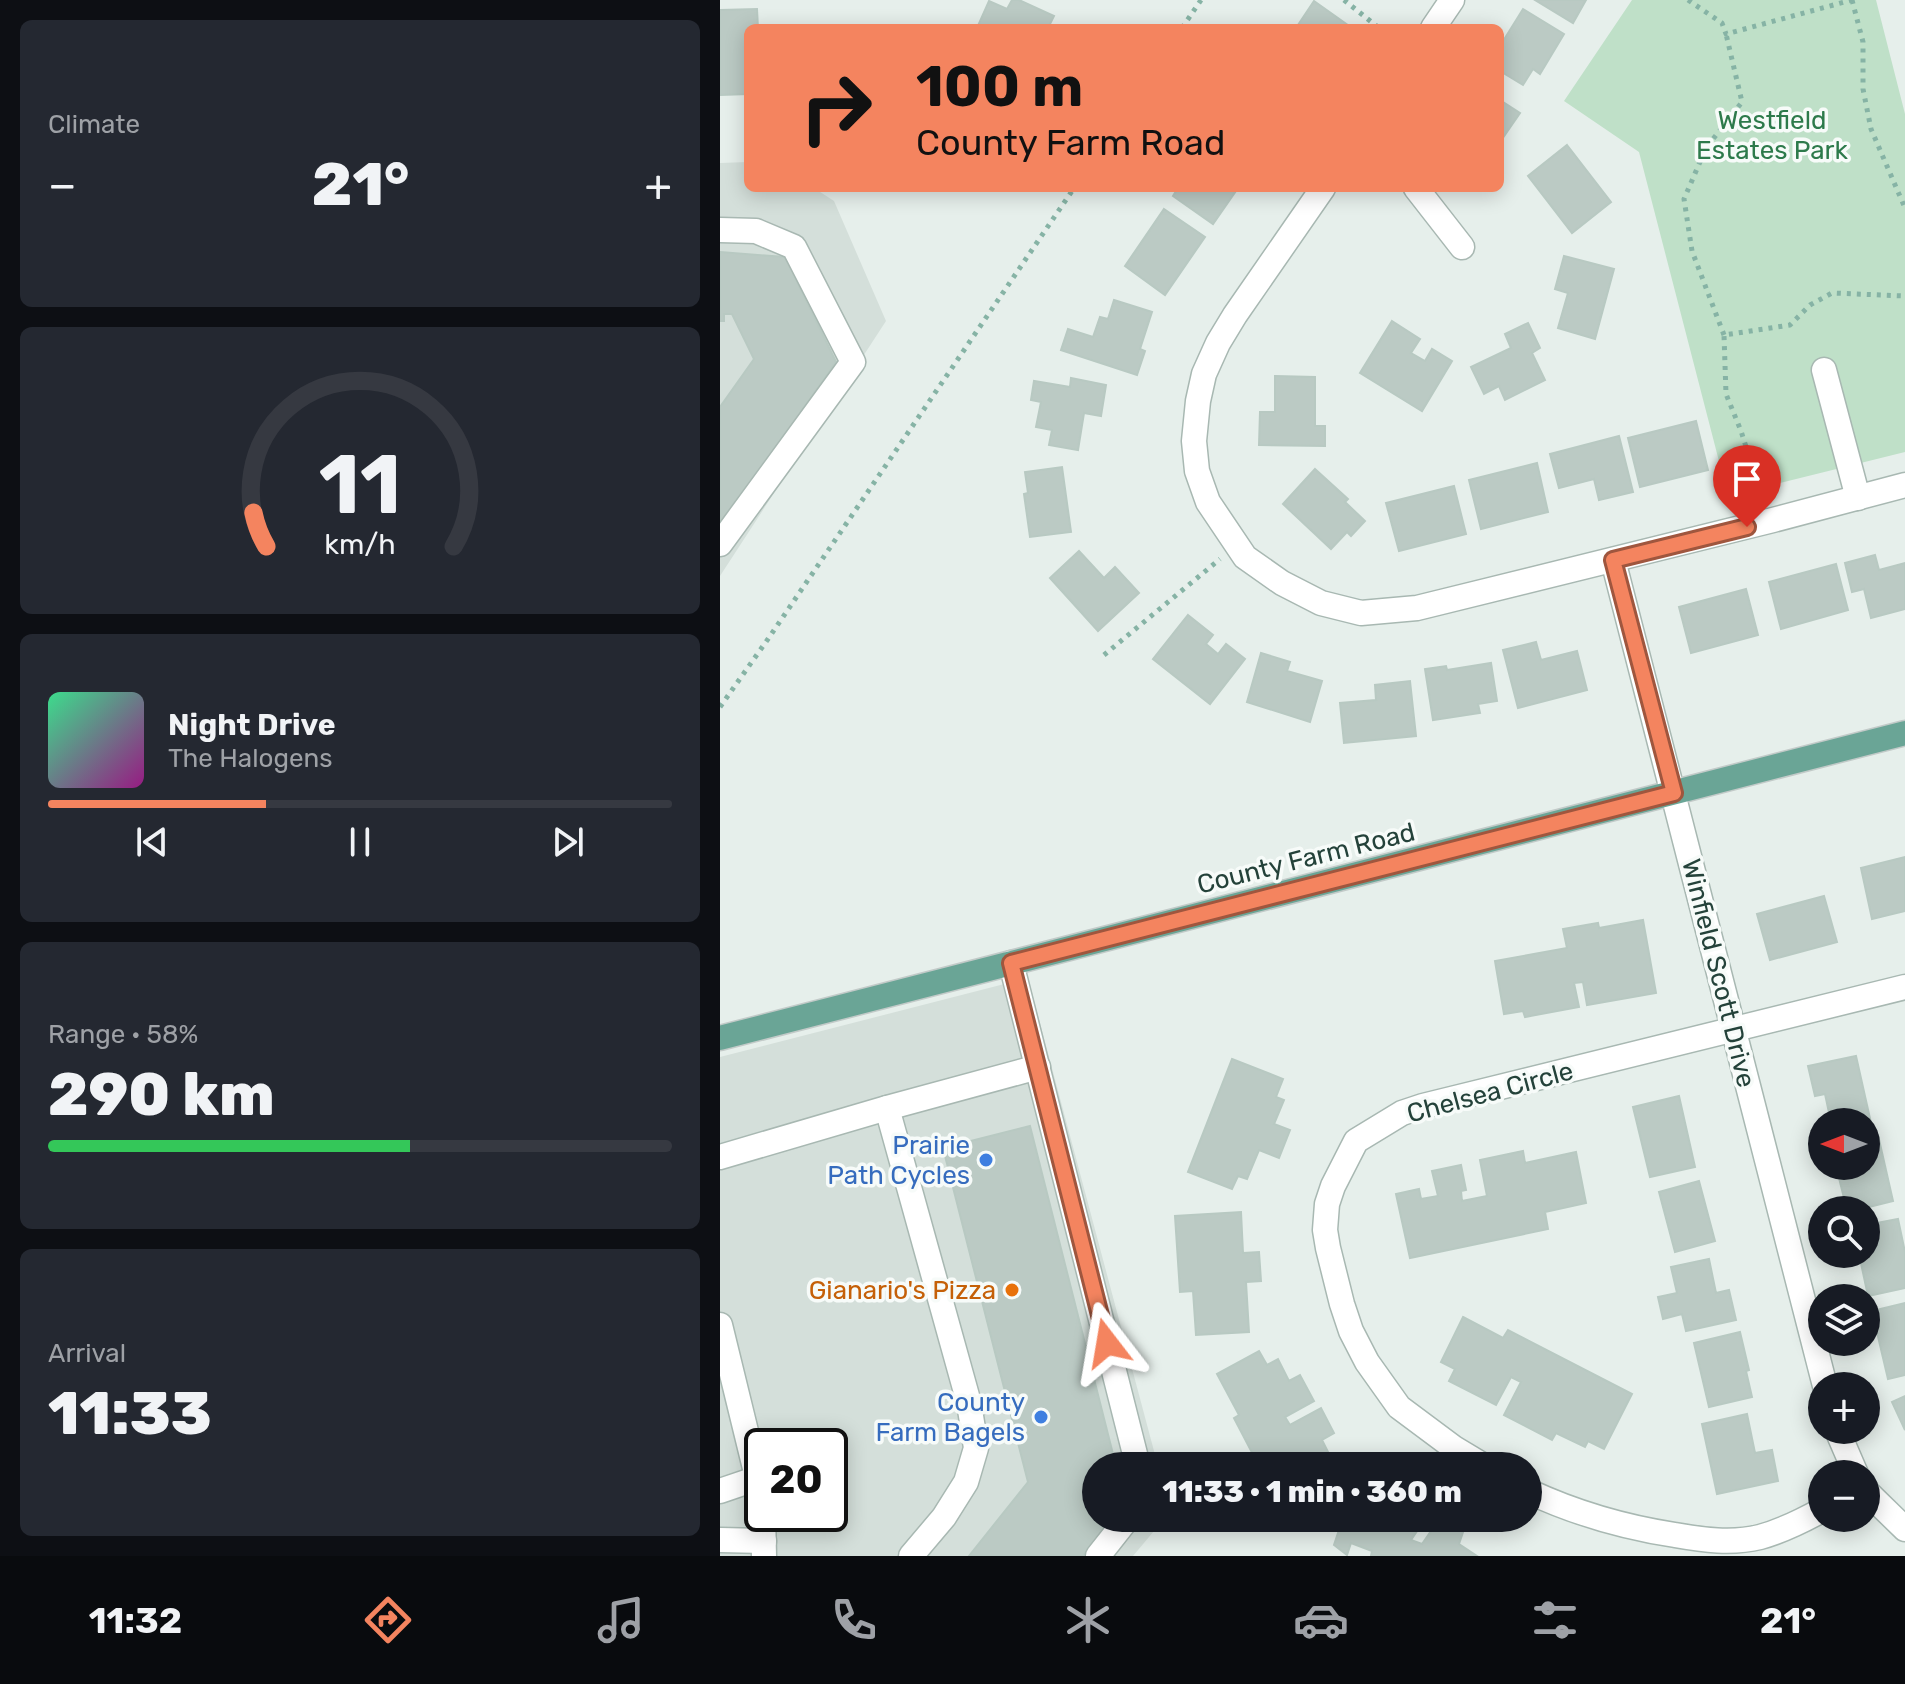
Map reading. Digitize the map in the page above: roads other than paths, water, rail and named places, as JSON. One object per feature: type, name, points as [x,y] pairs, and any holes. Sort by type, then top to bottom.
[{"type":"main road","name":"County Farm Road","points":[[721,1039],[1905,733]]},
{"type":"street","points":[[1436,24],[1452,0]]},
{"type":"street","points":[[1320,192],[1218,343],[1204,374],[1194,441],[1197,471],[1208,502],[1241,550],[1300,594],[1361,613],[1417,608],[1905,485]]},
{"type":"street","points":[[1419,192],[1462,247]]},
{"type":"street","points":[[720,230],[756,231],[794,247],[853,362],[720,544]]},
{"type":"street","points":[[1824,370],[1858,498]]},
{"type":"street","name":"Winfield Scott Drive","points":[[1613,560],[1821,1372]]},
{"type":"street","points":[[1011,963],[1134,1452]]},
{"type":"street","name":"Chelsea Circle","points":[[1461,1452],[1399,1407],[1367,1362],[1351,1331],[1325,1230],[1327,1204],[1333,1186],[1356,1141],[1402,1113],[1423,1106],[1905,987]]},
{"type":"street","points":[[720,1157],[1038,1067]]},
{"type":"street","points":[[887,1108],[969,1403],[976,1448],[966,1482],[944,1517],[911,1556]]},
{"type":"street","points":[[720,1325],[745,1428]]},
{"type":"street","points":[[720,1491],[744,1489]]},
{"type":"street","points":[[1542,1497],[1583,1514],[1636,1529],[1705,1540],[1735,1541],[1758,1537],[1808,1517]]},
{"type":"street","points":[[1880,1505],[1905,1529]]},
{"type":"street","points":[[1098,1556],[1117,1532]]},
{"type":"street","points":[[720,1540],[764,1549]]},
{"type":"place","name":"Prairie Path Cycles","points":[[986,1160]]},
{"type":"place","name":"Gianario's Pizza","points":[[1012,1290]]},
{"type":"place","name":"County Farm Bagels","points":[[1041,1417]]},
{"type":"park label","name":"Westfield Estates Park","points":[[1772,135]]}]
